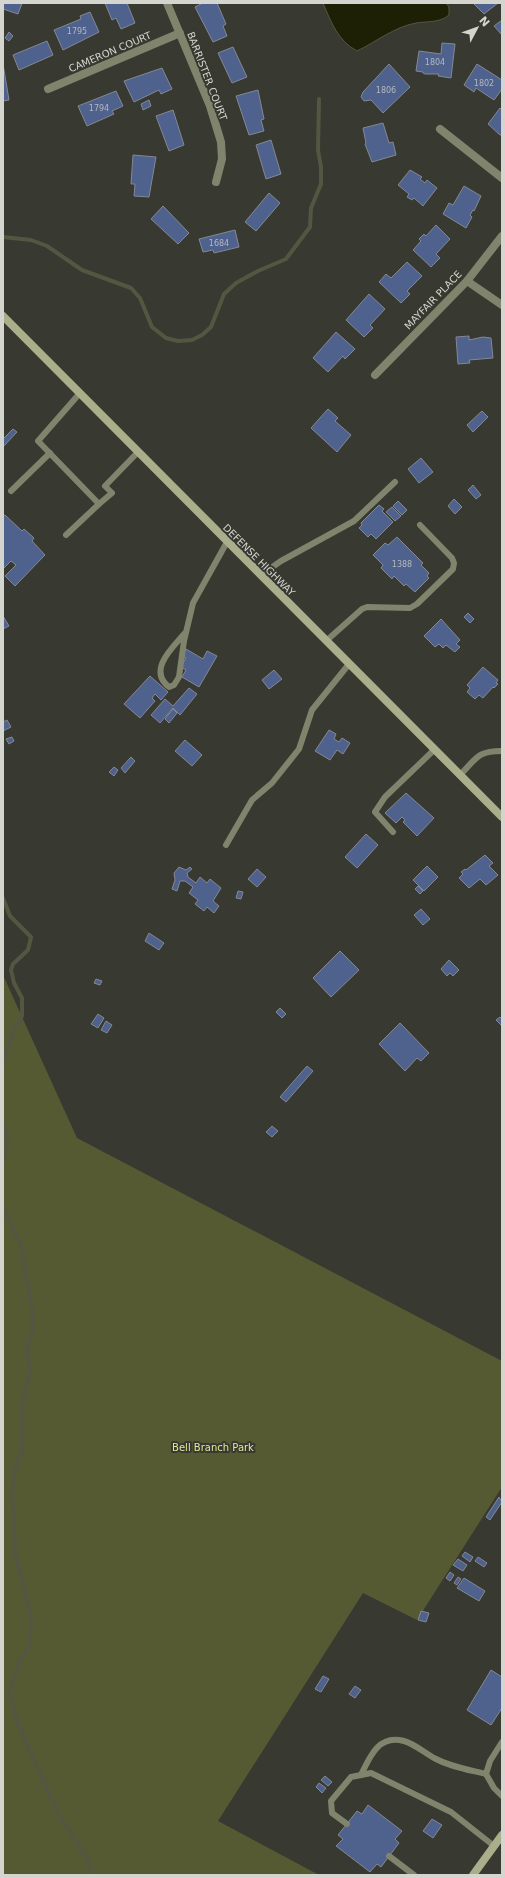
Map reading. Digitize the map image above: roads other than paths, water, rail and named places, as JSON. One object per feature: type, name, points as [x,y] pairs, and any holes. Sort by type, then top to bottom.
[{"type":"main road","name":"DEFENSE HIGHWAY","points":[[3,316],[502,817]]},
{"type":"main road","points":[[473,1875],[502,1834]]},
{"type":"street","name":"BARRISTER COURT","points":[[167,3],[210,106],[221,142],[222,159],[216,182]]},
{"type":"street","name":"CAMERON COURT","points":[[48,89],[180,33]]},
{"type":"street","points":[[440,129],[502,178]]},
{"type":"street","name":"MAYFAIR PLACE","points":[[374,375],[467,281],[502,236]]},
{"type":"street","points":[[467,281],[502,305]]},
{"type":"lane","points":[[80,393],[38,441],[99,504]]},
{"type":"lane","points":[[66,535],[112,493],[105,486],[138,452]]},
{"type":"lane","points":[[11,491],[50,453]]},
{"type":"lane","points":[[261,576],[281,561],[354,521],[396,482]]},
{"type":"lane","points":[[326,641],[362,609],[368,607],[410,608],[417,604],[453,569],[452,558],[420,525]]},
{"type":"lane","points":[[185,633],[163,659],[160,674],[163,682],[169,687],[174,685],[179,677],[185,633],[193,603],[228,542]]},
{"type":"lane","points":[[226,845],[252,800],[272,783],[299,749],[312,710],[350,664]]},
{"type":"lane","points":[[393,832],[375,812],[385,798],[435,749]]},
{"type":"lane","points":[[460,775],[481,754],[488,750],[502,751]]},
{"type":"lane","points":[[361,1775],[369,1757],[379,1745],[388,1740],[405,1741],[437,1760],[486,1774],[494,1788],[502,1796]]},
{"type":"lane","points":[[486,1774],[490,1761],[502,1742]]},
{"type":"lane","points":[[347,1824],[332,1813],[331,1801],[351,1777],[371,1773],[428,1799],[451,1812],[494,1846]]},
{"type":"lane","points":[[389,1856],[414,1875]]},
{"type":"waterway","points":[[3,237],[31,240],[47,246],[82,270],[131,288],[140,298],[152,327],[166,338],[178,341],[192,340],[202,335],[211,327],[224,294],[236,283],[258,271],[286,259],[310,227],[311,208],[321,184],[321,167],[318,150],[319,99]]},
{"type":"waterway","points":[[3,898],[10,916],[31,937],[28,950],[13,964],[11,970],[14,983],[22,998],[22,1016],[14,1029],[3,1064]]},
{"type":"waterway","points":[[3,1123],[8,1143],[3,1161]]},
{"type":"waterway","points":[[3,1208],[21,1245],[32,1309],[33,1328],[27,1349],[30,1372],[22,1407],[22,1450],[16,1467],[12,1489],[15,1552],[31,1618],[30,1646],[19,1663],[10,1691],[17,1722],[29,1749],[59,1815],[87,1858],[93,1875]]},
{"type":"park label","name":"Bell Branch Park","points":[[213,1447]]}]
